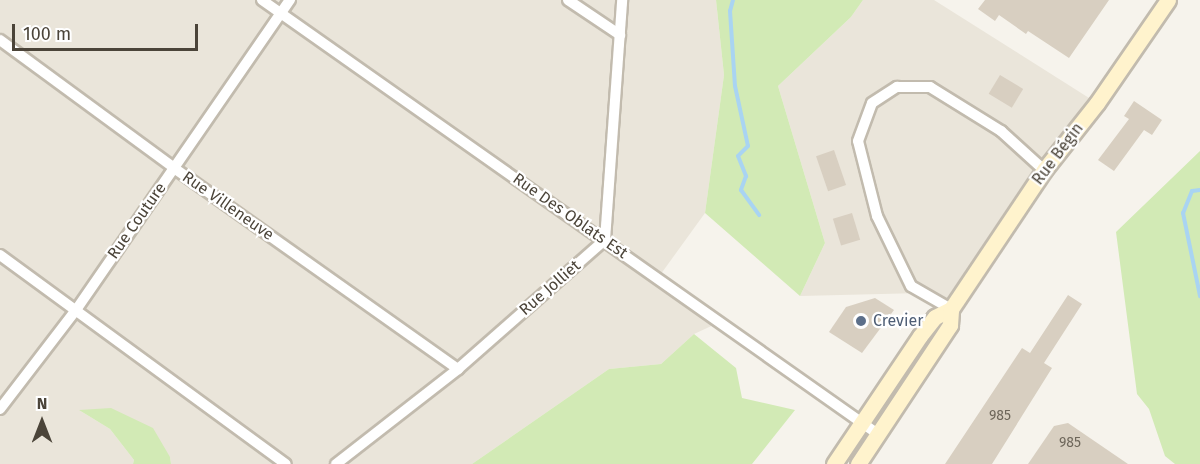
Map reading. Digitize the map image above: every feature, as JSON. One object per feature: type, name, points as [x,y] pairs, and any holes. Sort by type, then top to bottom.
[{"type":"street","name":"Rue Des Oblats Est","points":[[262,0],[878,434]]},
{"type":"street","name":"Rue Couture","points":[[0,409],[76,310],[290,0]]},
{"type":"street","points":[[568,0],[620,35]]},
{"type":"street","points":[[605,240],[622,0]]},
{"type":"street","name":"Rue Bégin","points":[[834,464],[920,336],[935,317],[951,309],[1044,170],[1097,103],[1168,0]]},
{"type":"street","name":"Rue Villeneuve","points":[[0,40],[174,168],[458,369]]},
{"type":"street","points":[[951,309],[911,286],[877,216],[858,141],[873,103],[897,87],[930,87],[1000,131],[1044,170]]},
{"type":"street","name":"Rue Jolliet","points":[[336,464],[458,369],[605,240]]},
{"type":"street","points":[[0,255],[286,464]]},
{"type":"street","name":"Rue Bégin","points":[[858,464],[951,325],[951,309]]},
{"type":"shaded area","points":[[0,0],[716,0],[724,75],[705,213],[658,278],[720,322],[694,334],[661,364],[609,369],[472,464],[171,464],[170,457],[79,410],[110,429],[134,460],[133,464],[0,464]]},
{"type":"shaded area","points":[[863,0],[934,0],[1097,103],[951,309],[922,293],[800,296],[825,243],[778,86],[851,17]]},
{"type":"green space","points":[[716,0],[863,0],[851,17],[778,86],[825,243],[800,296],[705,213],[724,75]]},
{"type":"green space","points":[[1200,151],[1200,464],[1175,464],[1165,456],[1149,409],[1137,394],[1116,232]]},
{"type":"green space","points":[[694,334],[736,368],[742,398],[795,410],[752,464],[472,464],[609,369],[661,364]]},
{"type":"green space","points":[[111,408],[153,428],[170,457],[171,464],[133,464],[134,460],[110,429],[79,410]]},
{"type":"building","points":[[985,0],[1109,0],[1069,58],[1028,31],[1026,34],[999,15],[995,21],[978,9]]},
{"type":"building","points":[[1000,75],[1023,89],[1012,108],[989,94]]},
{"type":"building","points":[[1134,101],[1162,120],[1152,135],[1144,130],[1114,171],[1098,160],[1129,119],[1124,116]]},
{"type":"building","points":[[834,150],[846,185],[828,191],[816,156]]},
{"type":"building","points":[[852,213],[860,240],[841,246],[833,219]]},
{"type":"building","points":[[1068,295],[1082,304],[1044,363],[1052,368],[992,464],[945,464],[1022,348],[1030,353]]},
{"type":"building","name":"Crevier","points":[[875,298],[894,310],[862,353],[829,332],[846,307]]},
{"type":"building","points":[[1068,423],[1128,464],[1028,464],[1054,426]]},
{"type":"waterway","points":[[733,0],[730,11],[735,86],[748,146],[738,156],[746,176],[741,190],[759,215]]},
{"type":"waterway","points":[[1200,190],[1192,191],[1183,213],[1200,296]]},
{"type":"place","name":"Crevier","points":[[861,321]]}]
